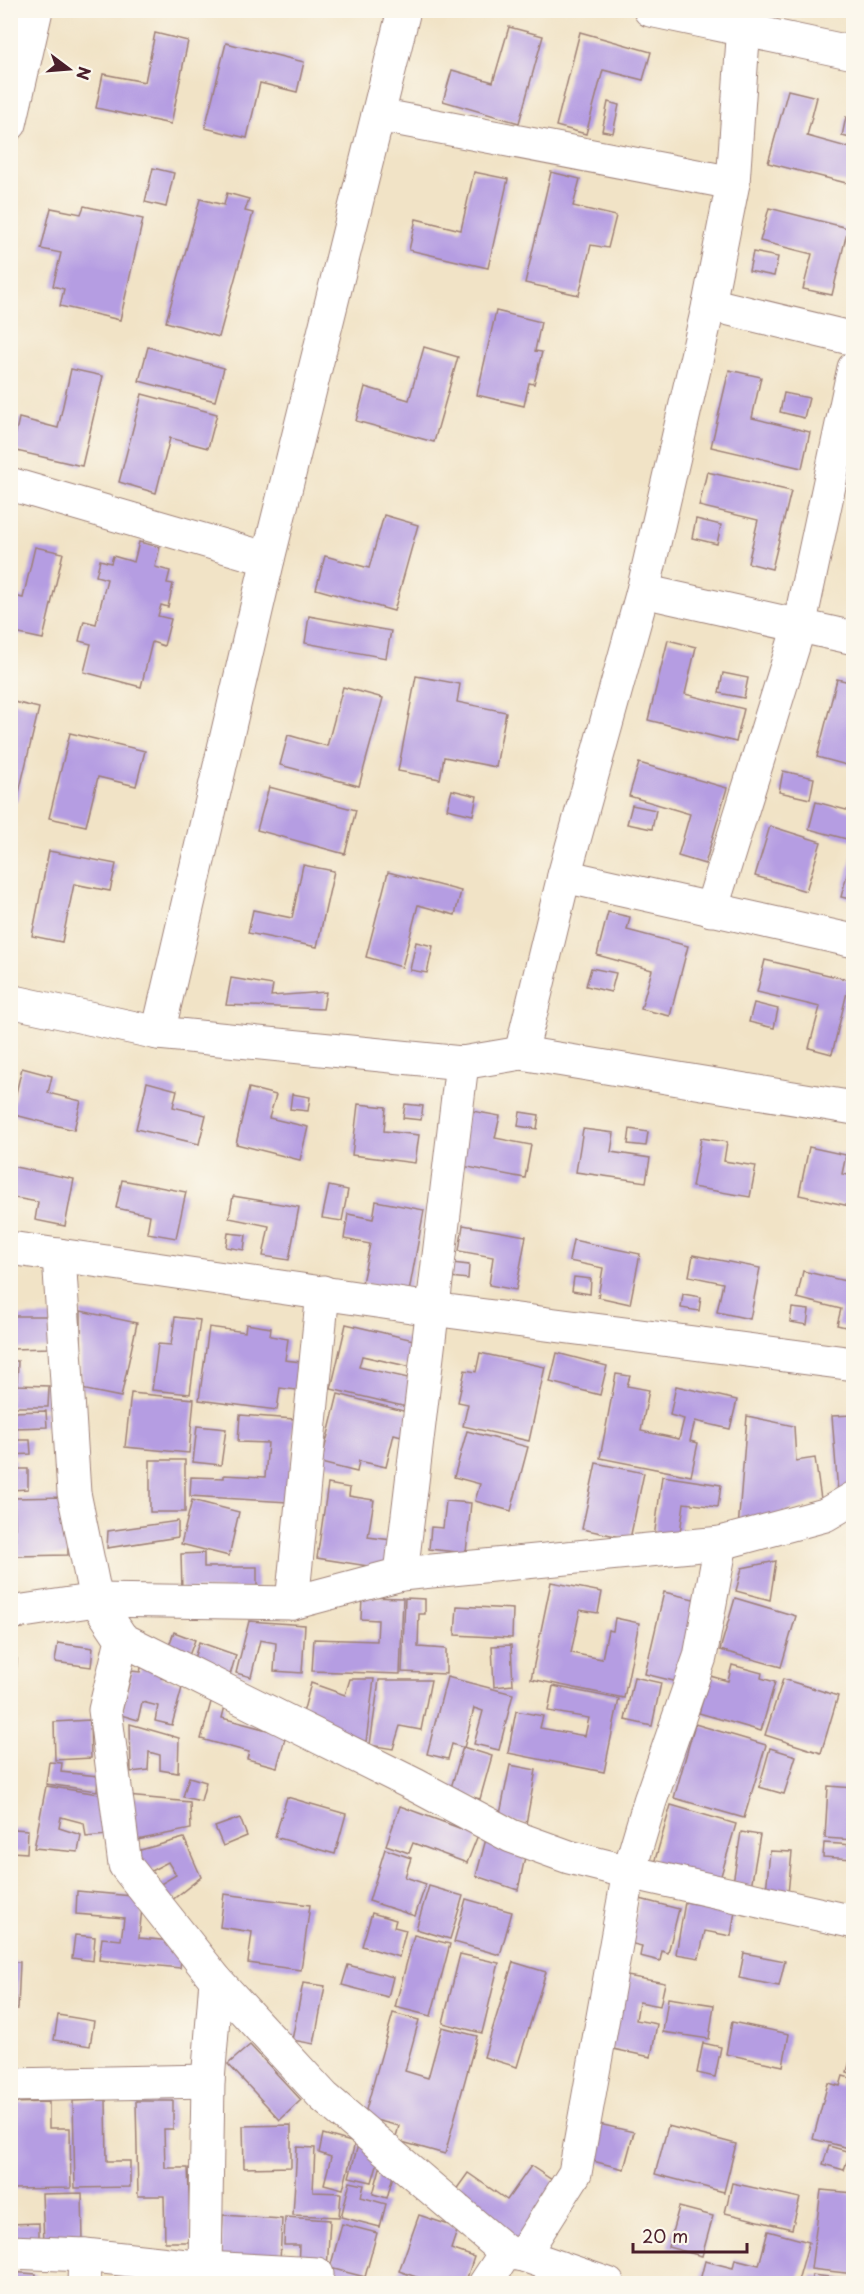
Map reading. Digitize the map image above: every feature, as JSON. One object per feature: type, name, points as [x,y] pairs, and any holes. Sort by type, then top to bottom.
[{"type":"street","points":[[11,113],[36,10]]},
{"type":"street","points":[[159,1033],[268,559],[404,10]]},
{"type":"street","points":[[650,10],[744,20],[854,53]]},
{"type":"street","points":[[521,1053],[564,876],[643,591],[709,304],[734,183],[744,20]]},
{"type":"street","points":[[378,115],[734,183]]},
{"type":"street","points":[[709,304],[854,339]]},
{"type":"street","points":[[711,910],[799,627],[854,368]]},
{"type":"street","points":[[10,484],[268,559]]},
{"type":"street","points":[[643,591],[854,638]]},
{"type":"street","points":[[564,876],[854,941]]},
{"type":"street","points":[[10,1001],[159,1033],[462,1063],[521,1053],[854,1108]]},
{"type":"street","points":[[401,1574],[462,1063]]},
{"type":"street","points":[[10,1248],[432,1309],[854,1364]]},
{"type":"street","points":[[59,1255],[74,1493],[96,1600],[122,1639],[512,1836],[569,1857],[629,1872],[853,1920]]},
{"type":"street","points":[[292,1603],[323,1292]]},
{"type":"street","points":[[10,1613],[96,1600],[292,1603],[401,1574],[721,1543],[825,1515],[854,1498]]},
{"type":"street","points":[[485,2283],[515,2254],[575,2173],[629,1872],[650,1801],[700,1657],[721,1543]]},
{"type":"street","points":[[122,1639],[105,1710],[125,1865],[216,1980],[324,2097],[515,2254],[608,2283]]},
{"type":"street","points":[[205,2268],[208,2081],[216,1980]]},
{"type":"street","points":[[10,2085],[208,2081]]},
{"type":"street","points":[[10,2252],[84,2269],[205,2268],[317,2274]]},
{"type":"building","points":[[509,27],[543,36],[519,123],[443,101],[452,70],[493,82]]},
{"type":"building","points":[[580,32],[651,52],[643,80],[603,70],[586,134],[556,126]]},
{"type":"building","points":[[155,33],[188,41],[171,124],[96,108],[103,74],[145,82]]},
{"type":"building","points":[[226,43],[304,62],[297,92],[260,83],[247,138],[205,128]]},
{"type":"building","points":[[788,90],[817,97],[807,136],[854,149],[854,185],[768,163]]},
{"type":"building","points":[[608,102],[619,105],[613,133],[602,131]]},
{"type":"building","points":[[846,117],[854,119],[854,139],[842,136]]},
{"type":"building","points":[[153,168],[174,173],[166,207],[145,202]]},
{"type":"building","points":[[474,172],[508,179],[488,268],[409,250],[416,219],[461,230]]},
{"type":"building","points":[[551,172],[580,179],[573,206],[616,216],[608,248],[591,245],[579,295],[525,283]]},
{"type":"building","points":[[227,193],[249,199],[245,211],[253,213],[219,337],[166,322],[200,199],[224,205]]},
{"type":"building","points":[[84,206],[143,219],[120,320],[60,306],[64,289],[53,286],[61,253],[41,249],[51,208],[81,214]]},
{"type":"building","points":[[769,208],[848,228],[832,295],[803,289],[812,254],[760,241]]},
{"type":"building","points":[[753,252],[778,257],[774,276],[749,271]]},
{"type":"building","points":[[496,311],[541,322],[535,351],[542,352],[534,384],[529,383],[524,406],[477,395]]},
{"type":"building","points":[[148,347],[224,368],[215,401],[139,381]]},
{"type":"building","points":[[424,347],[458,357],[434,442],[356,421],[365,387],[409,400]]},
{"type":"building","points":[[71,369],[103,376],[82,466],[12,450],[19,418],[58,428]]},
{"type":"building","points":[[729,370],[761,377],[752,418],[810,432],[802,468],[711,447]]},
{"type":"building","points":[[784,393],[809,398],[804,418],[780,412]]},
{"type":"building","points":[[142,394],[217,414],[208,448],[170,438],[156,493],[119,482]]},
{"type":"building","points":[[707,472],[791,491],[772,569],[748,563],[758,520],[699,506]]},
{"type":"building","points":[[384,515],[418,525],[394,611],[316,589],[325,556],[369,568]]},
{"type":"building","points":[[696,519],[721,525],[717,544],[692,538]]},
{"type":"building","points":[[139,542],[160,547],[155,567],[170,571],[167,583],[173,584],[168,607],[161,605],[158,616],[171,619],[164,646],[152,642],[141,687],[84,672],[91,644],[79,641],[84,621],[96,624],[107,579],[96,576],[100,560],[111,563],[113,556],[134,562]]},
{"type":"building","points":[[35,547],[63,553],[43,639],[10,632],[10,595],[23,598]]},
{"type":"building","points":[[309,616],[391,631],[386,658],[305,643]]},
{"type":"building","points":[[668,640],[696,647],[685,694],[744,709],[736,742],[648,720]]},
{"type":"building","points":[[723,673],[748,678],[744,698],[719,693]]},
{"type":"building","points":[[416,676],[460,684],[457,702],[506,712],[496,767],[444,757],[440,779],[398,771]]},
{"type":"building","points":[[837,679],[854,683],[854,767],[817,757]]},
{"type":"building","points":[[343,687],[383,698],[359,786],[280,765],[288,735],[327,746]]},
{"type":"building","points":[[10,701],[39,708],[17,801],[10,800]]},
{"type":"building","points":[[70,733],[145,751],[136,786],[98,777],[86,826],[49,818]]},
{"type":"building","points":[[639,763],[727,788],[705,864],[678,856],[690,814],[629,796]]},
{"type":"building","points":[[783,771],[814,778],[810,799],[779,792]]},
{"type":"building","points":[[269,787],[356,810],[345,854],[257,830]]},
{"type":"building","points":[[452,790],[477,796],[473,815],[447,809]]},
{"type":"building","points":[[816,802],[854,812],[854,841],[809,829]]},
{"type":"building","points":[[632,805],[656,810],[652,829],[627,824]]},
{"type":"building","points":[[770,826],[821,842],[806,891],[755,876]]},
{"type":"building","points":[[49,851],[116,864],[110,891],[74,884],[62,942],[32,936]]},
{"type":"building","points":[[854,853],[854,900],[841,897]]},
{"type":"building","points":[[303,865],[334,871],[317,947],[248,933],[253,910],[292,918]]},
{"type":"building","points":[[388,872],[461,891],[455,915],[418,905],[402,967],[366,957]]},
{"type":"building","points":[[608,912],[630,917],[627,930],[688,946],[670,1016],[641,1009],[652,970],[597,955]]},
{"type":"building","points":[[416,942],[433,946],[427,973],[410,970]]},
{"type":"building","points":[[765,960],[850,980],[832,1054],[809,1048],[820,1007],[757,992]]},
{"type":"building","points":[[591,968],[616,973],[611,992],[586,986]]},
{"type":"building","points":[[231,978],[273,985],[271,996],[326,992],[323,1009],[226,1005]]},
{"type":"building","points":[[754,1003],[778,1009],[774,1028],[749,1022]]},
{"type":"building","points":[[22,1068],[52,1076],[48,1093],[81,1101],[74,1130],[11,1114]]},
{"type":"building","points":[[147,1082],[177,1090],[173,1107],[206,1115],[199,1144],[136,1129]]},
{"type":"building","points":[[249,1088],[276,1095],[269,1118],[308,1127],[300,1160],[236,1144]]},
{"type":"building","points":[[292,1094],[310,1097],[308,1111],[290,1109]]},
{"type":"building","points":[[358,1104],[386,1107],[384,1131],[419,1135],[415,1163],[352,1155]]},
{"type":"building","points":[[405,1104],[423,1106],[421,1120],[403,1118]]},
{"type":"building","points":[[467,1110],[500,1116],[495,1138],[531,1145],[525,1178],[457,1165]]},
{"type":"building","points":[[520,1112],[539,1115],[537,1129],[518,1126]]},
{"type":"building","points":[[583,1129],[614,1133],[611,1152],[650,1158],[646,1182],[576,1172]]},
{"type":"building","points":[[630,1129],[648,1132],[646,1146],[628,1144]]},
{"type":"building","points":[[701,1138],[727,1142],[724,1161],[756,1166],[750,1197],[692,1187]]},
{"type":"building","points":[[809,1147],[846,1155],[842,1174],[854,1176],[854,1207],[799,1195]]},
{"type":"building","points":[[10,1166],[74,1179],[65,1226],[35,1220],[38,1202],[10,1197]]},
{"type":"building","points":[[122,1180],[186,1192],[176,1238],[147,1233],[150,1215],[116,1208]]},
{"type":"building","points":[[329,1186],[348,1190],[342,1221],[322,1218]]},
{"type":"building","points":[[233,1196],[299,1207],[289,1260],[263,1256],[269,1226],[229,1218]]},
{"type":"building","points":[[376,1201],[424,1210],[409,1292],[362,1283],[370,1244],[344,1239],[348,1214],[373,1219]]},
{"type":"building","points":[[463,1225],[526,1236],[516,1290],[489,1285],[493,1257],[459,1251]]},
{"type":"building","points":[[228,1233],[246,1235],[244,1250],[226,1247]]},
{"type":"building","points":[[573,1240],[640,1254],[630,1304],[598,1297],[603,1268],[569,1261]]},
{"type":"building","points":[[693,1255],[760,1268],[750,1319],[717,1312],[723,1283],[689,1276]]},
{"type":"building","points":[[452,1263],[469,1265],[468,1279],[450,1277]]},
{"type":"building","points":[[803,1271],[854,1283],[854,1329],[837,1325],[841,1309],[797,1298]]},
{"type":"building","points":[[574,1277],[591,1279],[590,1294],[572,1291]]},
{"type":"building","points":[[683,1294],[701,1297],[699,1311],[681,1308]]},
{"type":"building","points":[[792,1308],[809,1310],[807,1325],[790,1322]]},
{"type":"building","points":[[81,1311],[137,1323],[121,1397],[81,1389]]},
{"type":"building","points":[[10,1316],[52,1316],[52,1348],[10,1349]]},
{"type":"building","points":[[175,1317],[200,1320],[190,1394],[152,1390],[158,1344],[171,1345]]},
{"type":"building","points":[[246,1324],[271,1328],[270,1336],[288,1339],[285,1360],[301,1362],[297,1390],[280,1388],[277,1410],[199,1400],[209,1327],[245,1332]]},
{"type":"building","points":[[346,1324],[422,1342],[416,1368],[362,1356],[359,1367],[417,1380],[411,1408],[331,1389]]},
{"type":"building","points":[[480,1353],[545,1367],[529,1441],[463,1426],[468,1404],[458,1402],[465,1370],[476,1372]]},
{"type":"building","points":[[557,1353],[607,1366],[600,1395],[550,1382]]},
{"type":"building","points":[[10,1361],[18,1361],[17,1385],[49,1386],[48,1407],[10,1407]]},
{"type":"building","points":[[616,1374],[630,1376],[627,1386],[649,1390],[641,1431],[679,1439],[684,1419],[670,1415],[676,1386],[737,1400],[730,1429],[695,1421],[690,1441],[698,1443],[691,1476],[600,1458]]},
{"type":"building","points":[[131,1393],[194,1399],[189,1453],[125,1447]]},
{"type":"building","points":[[338,1394],[411,1413],[405,1437],[394,1434],[386,1467],[359,1461],[357,1472],[321,1463]]},
{"type":"building","points":[[46,1411],[47,1427],[14,1428],[15,1440],[30,1440],[31,1454],[10,1455],[10,1412]]},
{"type":"building","points":[[240,1415],[294,1419],[288,1502],[190,1496],[191,1477],[224,1478],[224,1475],[265,1477],[268,1443],[238,1442]]},
{"type":"building","points":[[854,1415],[854,1484],[838,1493],[832,1416]]},
{"type":"building","points":[[747,1416],[794,1426],[796,1461],[815,1458],[821,1499],[738,1529]]},
{"type":"building","points":[[197,1426],[226,1429],[221,1465],[193,1462]]},
{"type":"building","points":[[467,1431],[528,1447],[511,1511],[475,1501],[480,1484],[454,1477]]},
{"type":"building","points":[[10,1459],[16,1459],[16,1469],[28,1469],[28,1489],[10,1490]]},
{"type":"building","points":[[150,1460],[185,1460],[185,1512],[150,1512]]},
{"type":"building","points":[[596,1463],[644,1473],[630,1539],[582,1529]]},
{"type":"building","points":[[662,1476],[721,1485],[718,1507],[684,1503],[679,1541],[654,1538]]},
{"type":"building","points":[[328,1484],[350,1488],[349,1496],[374,1500],[368,1537],[392,1540],[387,1569],[317,1558]]},
{"type":"building","points":[[67,1497],[68,1555],[16,1556],[14,1498]]},
{"type":"building","points":[[192,1500],[239,1512],[229,1556],[181,1544]]},
{"type":"building","points":[[446,1501],[471,1503],[466,1553],[429,1549],[431,1527],[443,1528]]},
{"type":"building","points":[[178,1521],[178,1537],[107,1548],[108,1531]]},
{"type":"building","points":[[10,1522],[13,1522],[13,1564],[10,1564]]},
{"type":"building","points":[[204,1553],[204,1567],[257,1567],[257,1589],[182,1590],[181,1554]]},
{"type":"building","points":[[776,1561],[770,1600],[736,1591],[742,1568]]},
{"type":"building","points":[[551,1582],[602,1592],[598,1613],[580,1610],[571,1653],[602,1659],[608,1630],[613,1631],[615,1618],[639,1623],[624,1698],[531,1679]]},
{"type":"building","points":[[664,1592],[702,1601],[682,1683],[645,1674]]},
{"type":"building","points":[[362,1597],[403,1598],[400,1674],[312,1671],[314,1639],[377,1641],[378,1620],[361,1619]]},
{"type":"building","points":[[405,1598],[425,1599],[425,1614],[419,1614],[418,1647],[446,1649],[446,1674],[402,1672]]},
{"type":"building","points":[[735,1598],[796,1616],[781,1667],[720,1650]]},
{"type":"building","points":[[457,1606],[513,1609],[512,1638],[455,1635]]},
{"type":"building","points":[[249,1621],[305,1625],[302,1673],[274,1671],[276,1643],[260,1640],[251,1677],[236,1673]]},
{"type":"building","points":[[174,1632],[195,1640],[188,1658],[167,1651]]},
{"type":"building","points":[[199,1642],[236,1655],[230,1675],[193,1662]]},
{"type":"building","points":[[58,1643],[93,1648],[91,1667],[55,1662]]},
{"type":"building","points":[[511,1645],[513,1685],[494,1687],[492,1646]]},
{"type":"building","points":[[10,1658],[17,1659],[15,1688],[10,1688]]},
{"type":"building","points":[[142,1664],[163,1670],[161,1678],[183,1684],[172,1725],[155,1721],[158,1706],[142,1702],[138,1720],[121,1715],[132,1671],[140,1672]]},
{"type":"building","points":[[732,1665],[762,1673],[761,1678],[775,1682],[761,1731],[699,1713],[710,1676],[728,1681]]},
{"type":"building","points":[[447,1677],[513,1694],[499,1750],[474,1744],[483,1711],[474,1708],[464,1748],[452,1744],[448,1759],[427,1754]]},
{"type":"building","points":[[634,1677],[661,1683],[652,1726],[625,1720]]},
{"type":"building","points":[[350,1679],[374,1679],[366,1742],[303,1713],[311,1683],[345,1695]]},
{"type":"building","points":[[783,1679],[838,1696],[821,1753],[765,1735]]},
{"type":"building","points":[[379,1680],[431,1680],[421,1730],[400,1726],[393,1749],[370,1745]]},
{"type":"building","points":[[553,1686],[619,1699],[604,1772],[508,1753],[516,1711],[543,1716],[540,1728],[585,1736],[589,1718],[548,1711]]},
{"type":"building","points":[[211,1702],[225,1706],[222,1718],[286,1735],[277,1767],[247,1759],[249,1752],[201,1739]]},
{"type":"building","points":[[90,1720],[91,1758],[55,1760],[54,1722]]},
{"type":"building","points":[[130,1724],[179,1738],[178,1773],[160,1770],[160,1755],[149,1752],[148,1770],[131,1772]]},
{"type":"building","points":[[695,1724],[766,1745],[744,1818],[674,1798]]},
{"type":"building","points":[[463,1747],[492,1756],[480,1799],[450,1791]]},
{"type":"building","points":[[770,1748],[796,1756],[784,1794],[759,1787]]},
{"type":"building","points":[[49,1762],[62,1763],[61,1772],[98,1776],[97,1791],[46,1784]]},
{"type":"building","points":[[510,1765],[536,1770],[526,1824],[499,1819]]},
{"type":"building","points":[[189,1777],[206,1782],[201,1801],[183,1797]]},
{"type":"building","points":[[46,1786],[99,1794],[106,1835],[86,1837],[84,1823],[61,1817],[59,1828],[81,1835],[78,1852],[34,1848]]},
{"type":"building","points":[[828,1786],[854,1788],[854,1840],[825,1838]]},
{"type":"building","points":[[127,1796],[190,1802],[191,1829],[132,1841]]},
{"type":"building","points":[[287,1797],[346,1814],[335,1854],[275,1837]]},
{"type":"building","points":[[671,1805],[736,1824],[718,1886],[653,1867]]},
{"type":"building","points":[[400,1806],[478,1835],[467,1863],[413,1843],[409,1853],[386,1845]]},
{"type":"building","points":[[240,1818],[247,1836],[223,1846],[215,1827]]},
{"type":"building","points":[[14,1829],[28,1830],[27,1853],[12,1852]]},
{"type":"building","points":[[741,1832],[760,1835],[751,1887],[733,1883]]},
{"type":"building","points":[[184,1838],[201,1877],[167,1904],[157,1886],[176,1875],[168,1862],[149,1872],[137,1851]]},
{"type":"building","points":[[486,1839],[525,1857],[518,1890],[476,1876]]},
{"type":"building","points":[[824,1843],[854,1845],[854,1859],[823,1857]]},
{"type":"building","points":[[385,1849],[411,1858],[405,1877],[426,1884],[415,1916],[369,1901]]},
{"type":"building","points":[[770,1851],[792,1852],[788,1894],[766,1892]]},
{"type":"building","points":[[429,1886],[463,1896],[450,1939],[416,1929]]},
{"type":"building","points":[[77,1891],[143,1897],[139,1938],[183,1942],[180,1968],[99,1960],[102,1938],[121,1940],[124,1918],[76,1914]]},
{"type":"building","points":[[224,1894],[310,1905],[301,1970],[248,1963],[252,1932],[220,1927]]},
{"type":"building","points":[[466,1899],[512,1912],[500,1955],[454,1942]]},
{"type":"building","points":[[640,1899],[679,1909],[668,1953],[662,1951],[660,1961],[640,1956],[642,1946],[629,1943]]},
{"type":"building","points":[[685,1902],[735,1911],[731,1936],[705,1931],[699,1958],[676,1954]]},
{"type":"building","points":[[372,1913],[396,1920],[394,1927],[406,1930],[399,1957],[362,1946]]},
{"type":"building","points":[[75,1935],[95,1937],[93,1961],[72,1958]]},
{"type":"building","points":[[414,1935],[450,1944],[431,2016],[395,2007]]},
{"type":"building","points":[[744,1953],[785,1961],[779,1986],[739,1978]]},
{"type":"building","points":[[460,1954],[499,1963],[482,2033],[443,2023]]},
{"type":"building","points":[[10,1962],[20,1962],[18,2009],[10,2009]]},
{"type":"building","points":[[513,1962],[546,1972],[517,2067],[484,2057]]},
{"type":"building","points":[[348,1965],[393,1977],[388,1997],[342,1985]]},
{"type":"building","points":[[622,1975],[665,1983],[660,2006],[639,2002],[636,2020],[657,2024],[651,2057],[608,2048]]},
{"type":"building","points":[[303,1983],[325,1986],[314,2044],[292,2040]]},
{"type":"building","points":[[668,1998],[714,2005],[709,2039],[663,2032]]},
{"type":"building","points":[[393,2013],[419,2020],[405,2071],[428,2078],[442,2027],[477,2036],[445,2154],[395,2140],[399,2126],[364,2117]]},
{"type":"building","points":[[58,2015],[94,2021],[90,2046],[54,2040]]},
{"type":"building","points":[[732,2022],[789,2034],[783,2066],[726,2054]]},
{"type":"building","points":[[703,2043],[721,2047],[715,2077],[697,2073]]},
{"type":"building","points":[[250,2045],[301,2100],[280,2120],[228,2064]]},
{"type":"building","points":[[854,2049],[854,2074],[847,2072]]},
{"type":"building","points":[[843,2076],[854,2079],[853,2149],[813,2139],[828,2083],[840,2086]]},
{"type":"building","points":[[106,2100],[107,2161],[130,2161],[130,2187],[75,2188],[73,2101]]},
{"type":"building","points":[[136,2101],[173,2101],[173,2129],[164,2129],[165,2168],[188,2168],[191,2242],[165,2242],[164,2196],[138,2196]]},
{"type":"building","points":[[49,2102],[49,2128],[70,2128],[71,2188],[10,2189],[10,2103]]},
{"type":"building","points":[[599,2124],[634,2132],[624,2169],[589,2160]]},
{"type":"building","points":[[291,2125],[291,2167],[244,2168],[243,2126]]},
{"type":"building","points":[[668,2126],[736,2144],[724,2192],[655,2174]]},
{"type":"building","points":[[323,2134],[355,2143],[343,2189],[324,2184],[331,2157],[319,2153]]},
{"type":"building","points":[[358,2145],[381,2151],[372,2182],[349,2177]]},
{"type":"building","points":[[829,2146],[850,2152],[844,2170],[823,2164]]},
{"type":"building","points":[[297,2147],[315,2148],[313,2192],[341,2193],[339,2217],[293,2215]]},
{"type":"building","points":[[531,2166],[561,2186],[518,2247],[450,2198],[468,2173],[507,2200]]},
{"type":"building","points":[[380,2168],[394,2172],[387,2198],[373,2194]]},
{"type":"building","points":[[350,2182],[364,2185],[361,2197],[386,2204],[380,2227],[341,2217]]},
{"type":"building","points":[[732,2183],[800,2198],[792,2229],[725,2213]]},
{"type":"building","points":[[821,2190],[854,2193],[854,2274],[811,2269]]},
{"type":"building","points":[[82,2193],[83,2242],[44,2243],[42,2194]]},
{"type":"building","points":[[679,2207],[713,2216],[702,2256],[668,2247]]},
{"type":"building","points":[[223,2215],[282,2219],[280,2262],[221,2258]]},
{"type":"building","points":[[419,2215],[458,2228],[451,2249],[474,2257],[465,2284],[436,2284],[399,2271]]},
{"type":"building","points":[[285,2217],[330,2220],[327,2270],[298,2269],[299,2245],[284,2245]]},
{"type":"building","points":[[39,2223],[39,2238],[10,2239],[10,2224]]},
{"type":"building","points":[[342,2224],[377,2233],[365,2277],[330,2268]]},
{"type":"building","points":[[768,2231],[809,2242],[797,2284],[699,2284],[705,2261],[733,2268],[735,2259],[759,2265]]},
{"type":"building","points":[[10,2272],[36,2274],[35,2284],[10,2284]]},
{"type":"building","points":[[812,2275],[854,2280],[854,2284],[811,2284]]}]
